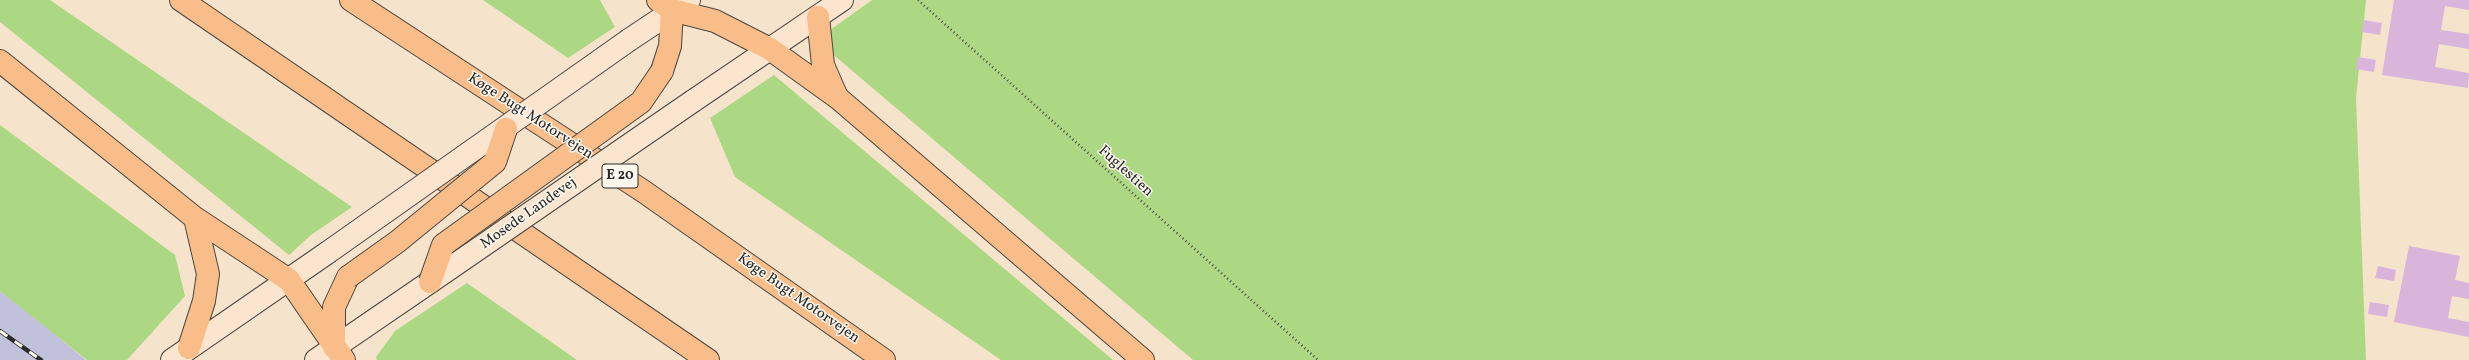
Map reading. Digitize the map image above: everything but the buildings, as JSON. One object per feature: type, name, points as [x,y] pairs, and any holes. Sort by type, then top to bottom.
[{"type":"highway","points":[[181,0],[708,360]]},
{"type":"highway","name":"Køge Bugt Motorvejen","points":[[351,0],[643,191],[884,360]]},
{"type":"highway","points":[[430,282],[443,245],[641,102],[662,71],[670,46],[673,3],[715,20],[770,49],[838,98],[1143,360]]},
{"type":"highway","points":[[818,17],[823,65],[838,98]]},
{"type":"highway","points":[[0,61],[195,218],[289,280],[339,354]]},
{"type":"highway","points":[[339,354],[334,307],[348,277],[397,242],[495,162],[506,129]]},
{"type":"highway","points":[[189,348],[204,302],[208,274],[195,218]]},
{"type":"main road","name":"Mosede Landevej","points":[[316,360],[339,354],[382,314],[842,0]]},
{"type":"main road","points":[[172,360],[506,129],[629,40],[673,3]]},
{"type":"path","name":"Fuglestien","points":[[918,0],[1318,360]]},
{"type":"shaded area","points":[[0,291],[29,313],[86,360],[0,360]]},
{"type":"green space","points":[[0,0],[50,0],[352,207],[311,235],[289,255],[0,22]]},
{"type":"green space","points":[[483,0],[600,0],[615,27],[568,58]]},
{"type":"green space","points":[[872,0],[2366,0],[2356,98],[2366,360],[1193,360],[816,40]]},
{"type":"green space","points":[[774,75],[1113,360],[1001,360],[735,177],[710,118]]},
{"type":"green space","points":[[0,125],[175,255],[185,296],[127,360],[87,360],[0,291]]},
{"type":"green space","points":[[467,283],[577,360],[377,360],[376,357],[395,331]]},
{"type":"railway","points":[[0,331],[41,360]]}]
